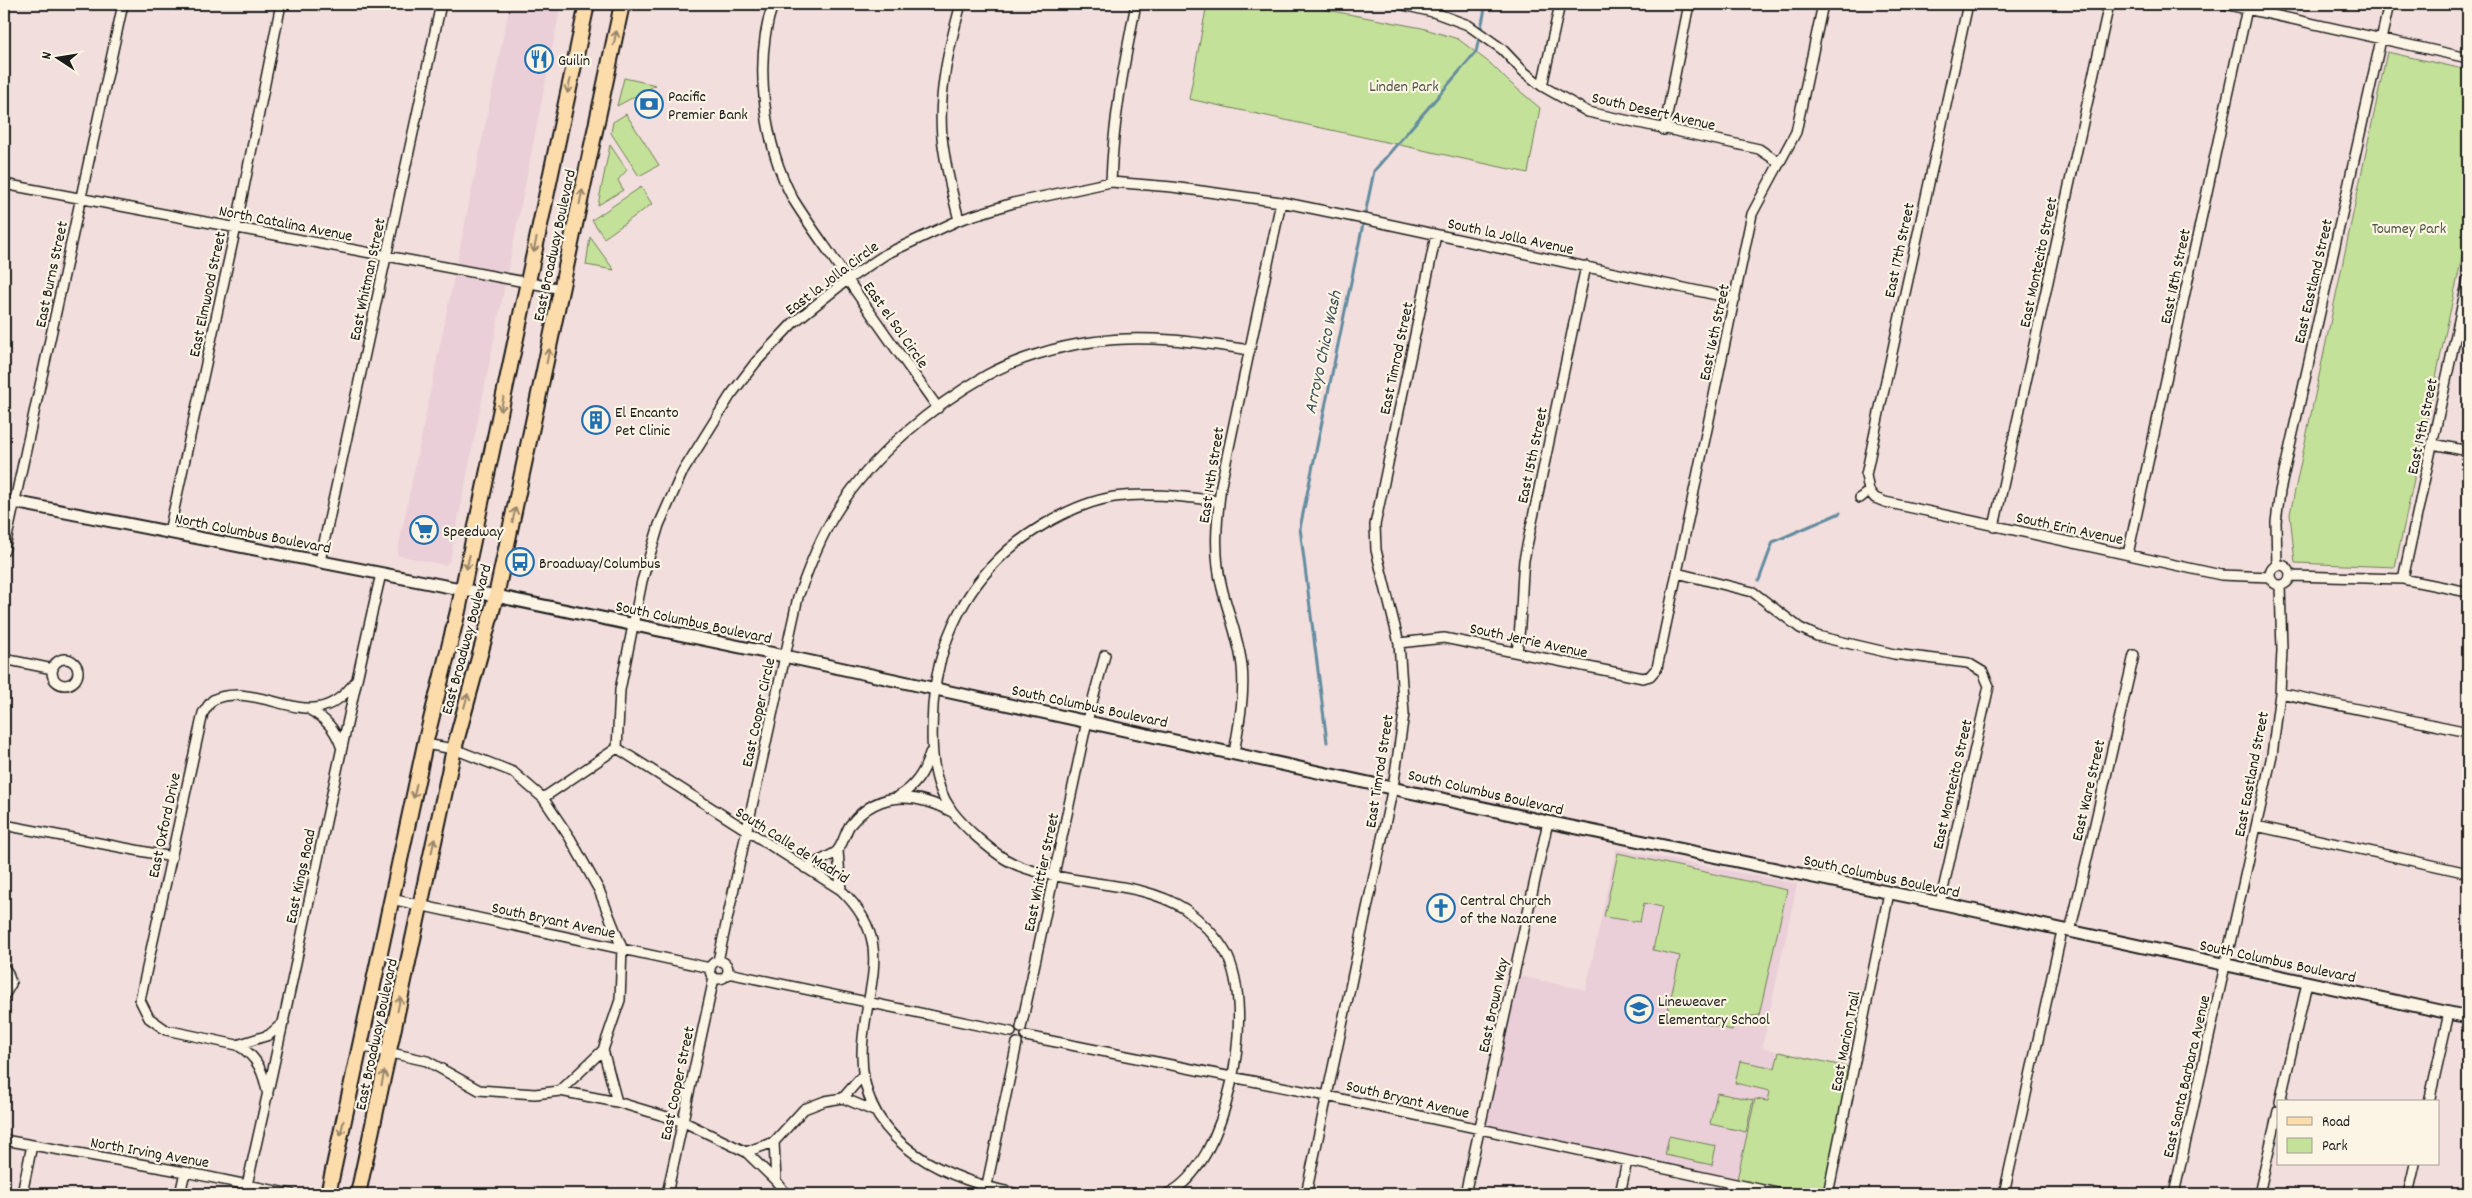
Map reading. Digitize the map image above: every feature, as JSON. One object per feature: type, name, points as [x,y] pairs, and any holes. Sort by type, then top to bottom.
[{"type":"main road","name":"East Broadway Boulevard","points":[[328,1194],[425,744],[462,590],[587,4]]},
{"type":"main road","name":"East Broadway Boulevard","points":[[358,1194],[454,748],[496,596],[622,4]]},
{"type":"street","name":"East Burns Street","points":[[4,551],[9,501],[82,199],[123,4]]},
{"type":"street","name":"East Elmwood Street","points":[[169,532],[236,227],[281,4]]},
{"type":"street","name":"East Whitman Street","points":[[320,561],[441,4]]},
{"type":"street","name":"East el Sol Circle","points":[[773,4],[767,20],[762,69],[766,115],[776,155],[793,198],[847,280],[938,408]]},
{"type":"street","points":[[959,220],[947,171],[942,136],[942,106],[950,41],[961,4]]},
{"type":"street","points":[[1111,182],[1112,137],[1136,4]]},
{"type":"street","name":"South Desert Avenue","points":[[1402,4],[1468,25],[1502,49],[1523,71],[1542,86],[1588,112],[1664,130],[1759,149],[1780,163]]},
{"type":"street","points":[[1542,86],[1560,4]]},
{"type":"street","points":[[1664,130],[1690,4]]},
{"type":"street","name":"East 16th Street","points":[[1651,675],[1658,664],[1752,214],[1796,132],[1823,4]]},
{"type":"street","name":"East 17th Street","points":[[1869,491],[1866,475],[1968,4]]},
{"type":"street","name":"East Montecito Street","points":[[1994,526],[2109,4]]},
{"type":"street","points":[[2224,4],[2248,6],[2381,39],[2468,58]]},
{"type":"street","name":"East Eastland Street","points":[[2276,566],[2276,522],[2280,491],[2389,4]]},
{"type":"street","name":"East 18th Street","points":[[2128,554],[2248,6]]},
{"type":"street","name":"East la Jolla Circle","points":[[617,748],[620,690],[632,625],[642,580],[659,526],[682,472],[730,396],[756,362],[793,323],[847,280],[886,254],[959,220],[1013,203],[1111,182],[1172,187],[1280,202]]},
{"type":"street","name":"North Catalina Avenue","points":[[4,184],[386,257],[562,288]]},
{"type":"street","name":"South la Jolla Avenue","points":[[1280,202],[1735,299]]},
{"type":"street","name":"East 14th Street","points":[[1234,753],[1243,681],[1240,657],[1218,563],[1216,523],[1280,202]]},
{"type":"street","name":"East Timrod Street","points":[[1306,1194],[1393,787],[1404,714],[1399,643],[1376,550],[1375,525],[1436,235]]},
{"type":"street","name":"East 15th Street","points":[[1517,651],[1522,624],[1521,590],[1524,560],[1586,266]]},
{"type":"street","name":"East 19th Street","points":[[2403,579],[2468,279]]},
{"type":"street","name":"East Cooper Circle","points":[[747,832],[798,597],[819,546],[839,508],[897,440],[938,408],[988,374],[1040,354],[1092,342],[1143,339],[1188,340],[1250,350]]},
{"type":"street","points":[[2433,444],[2468,451]]},
{"type":"street","points":[[1860,498],[1869,491]]},
{"type":"street","name":"South Erin Avenue","points":[[1869,491],[1885,502],[2221,575],[2270,577]]},
{"type":"street","points":[[1167,1194],[1182,1187],[1201,1159],[1224,1110],[1232,1079],[1240,1022],[1235,983],[1227,954],[1204,926],[1184,909],[1154,895],[1126,886],[1054,874],[1006,860],[953,813],[947,804],[934,768],[932,745],[934,689],[947,638],[967,597],[993,562],[1032,531],[1067,510],[1113,497],[1159,494],[1219,501]]},
{"type":"street","name":"North Columbus Boulevard","points":[[9,501],[496,596]]},
{"type":"street","points":[[2276,566],[2285,566],[2290,571],[2290,576],[2287,583],[2280,586],[2274,584],[2270,577],[2270,571],[2276,566]]},
{"type":"street","name":"East Montecito Street","points":[[1677,573],[1753,592],[1800,628],[1817,636],[1894,654],[1968,663],[1983,672],[1989,686],[1940,903]]},
{"type":"street","name":"East Kings Road","points":[[247,1185],[284,1022],[355,682],[381,574]]},
{"type":"street","points":[[2290,576],[2403,579],[2468,592]]},
{"type":"street","name":"East Eastland Street","points":[[2226,965],[2272,755],[2280,693],[2282,650],[2280,586]]},
{"type":"street","name":"South Columbus Boulevard","points":[[496,596],[2468,1017]]},
{"type":"street","name":"South Jerrie Avenue","points":[[1399,643],[1444,638],[1517,651],[1624,675],[1643,678],[1651,675]]},
{"type":"street","name":"East Whittier Street","points":[[1024,1032],[1054,874],[1087,721],[1105,655]]},
{"type":"street","name":"East Ware Street","points":[[2004,1194],[2134,655]]},
{"type":"street","points":[[4,659],[53,669]]},
{"type":"street","points":[[1651,675],[1656,684]]},
{"type":"street","name":"East Oxford Drive","points":[[268,1096],[259,1064],[247,1050],[237,1045],[166,1030],[149,1018],[140,1000],[203,713],[213,700],[230,695],[248,696],[318,710],[337,702],[355,682]]},
{"type":"street","points":[[2280,693],[2468,732]]},
{"type":"street","points":[[309,709],[322,717],[336,732],[341,746]]},
{"type":"street","points":[[425,744],[454,748],[514,772],[543,798],[570,838],[599,890],[622,948],[620,1000],[603,1050],[560,1091]]},
{"type":"street","points":[[841,890],[838,851],[849,827],[860,813],[909,790],[921,777],[932,745]]},
{"type":"street","points":[[543,798],[617,748]]},
{"type":"street","name":"South Calle de Madrid","points":[[617,748],[841,890],[860,913],[868,930],[874,954],[874,978],[863,1038],[863,1075],[874,1111],[892,1134],[914,1155],[947,1174],[986,1191],[1018,1194]]},
{"type":"street","points":[[899,796],[932,803],[953,813]]},
{"type":"street","name":"East Brown Way","points":[[1465,1194],[1548,822]]},
{"type":"street","points":[[4,825],[172,857]]},
{"type":"street","points":[[2256,826],[2468,872]]},
{"type":"street","points":[[718,961],[747,832]]},
{"type":"street","points":[[805,868],[838,851]]},
{"type":"street","name":"East Marion Trail","points":[[1828,1194],[1889,893]]},
{"type":"street","name":"South Bryant Avenue","points":[[391,899],[710,968]]},
{"type":"street","points":[[718,961],[726,964],[728,973],[721,979],[714,978],[710,975],[712,963],[718,961]]},
{"type":"street","name":"East Santa Barbara Avenue","points":[[2174,1194],[2226,965]]},
{"type":"street","points":[[4,968],[8,973],[11,984],[4,996]]},
{"type":"street","points":[[728,973],[1011,1032]]},
{"type":"street","name":"East Cooper Street","points":[[667,1194],[714,978]]},
{"type":"street","points":[[2280,1100],[2307,983]]},
{"type":"street","points":[[2429,1100],[2449,1013]]},
{"type":"street","name":"East Oxford Drive","points":[[237,1045],[269,1035],[284,1022]]},
{"type":"street","points":[[1011,1032],[1015,1028],[1024,1032],[1023,1041],[1017,1043]]},
{"type":"street","points":[[1011,1032],[1012,1039],[1017,1043]]},
{"type":"street","name":"South Bryant Avenue","points":[[1024,1032],[1232,1079],[1328,1096],[1780,1194]]},
{"type":"street","points":[[986,1191],[1017,1043]]},
{"type":"street","points":[[360,1046],[427,1061],[479,1090],[535,1094],[560,1091],[617,1102],[684,1122],[746,1152],[776,1181],[786,1194]]},
{"type":"street","points":[[603,1050],[617,1102]]},
{"type":"street","points":[[746,1152],[774,1142],[804,1109],[843,1098],[863,1075]]},
{"type":"street","points":[[843,1098],[874,1111]]},
{"type":"street","points":[[2259,1194],[2277,1115]]},
{"type":"street","name":"North Irving Avenue","points":[[4,1140],[185,1172],[291,1194]]},
{"type":"street","points":[[774,1142],[776,1181]]},
{"type":"street","points":[[22,1194],[32,1146]]},
{"type":"street","points":[[1620,1194],[1627,1161]]},
{"type":"street","points":[[2408,1194],[2415,1166]]},
{"type":"street","points":[[180,1194],[185,1172]]},
{"type":"shaded area","points":[[510,4],[561,4],[450,560],[445,565],[397,555]]},
{"type":"shaded area","name":"Lineweaver Elementary School","points":[[1616,849],[1797,884],[1762,1048],[1854,1068],[1828,1194],[1782,1194],[1480,1130],[1514,975],[1586,990]]},
{"type":"green space","name":"Linden Park","points":[[1207,4],[1295,4],[1422,28],[1458,39],[1491,64],[1540,108],[1528,173],[1189,99]]},
{"type":"green space","name":"Toumey Park","points":[[2387,52],[2468,70],[2468,229],[2395,567],[2295,563],[2290,514]]},
{"type":"green space","points":[[624,78],[656,85],[617,106]]},
{"type":"green space","points":[[626,114],[659,165],[639,176],[611,133],[613,122]]},
{"type":"green space","points":[[610,145],[627,170],[618,180],[623,190],[598,205]]},
{"type":"green space","points":[[641,187],[652,204],[604,238],[592,220]]},
{"type":"green space","points":[[590,237],[614,270],[586,265]]},
{"type":"green space","points":[[1618,853],[1787,890],[1759,1015],[1735,1019],[1732,1030],[1667,1015],[1680,956],[1653,950],[1662,907],[1644,903],[1640,922],[1604,917]]},
{"type":"green space","points":[[1779,1052],[1848,1067],[1839,1116],[1844,1117],[1828,1194],[1782,1194],[1736,1184],[1755,1099],[1768,1101],[1770,1091],[1735,1083],[1740,1061],[1775,1068]]},
{"type":"green space","points":[[1717,1093],[1753,1100],[1746,1132],[1710,1124]]},
{"type":"green space","points":[[1669,1136],[1716,1146],[1712,1165],[1665,1155]]},
{"type":"waterway","name":"Arroyo Chico Wash","points":[[1327,742],[1300,528],[1374,171],[1476,52],[1486,4]]},
{"type":"waterway","points":[[1759,580],[1773,542],[1840,513]]},
{"type":"place","name":"Guilin","points":[[539,59]]},
{"type":"place","name":"Pacific Premier Bank","points":[[649,104]]},
{"type":"place","name":"El Encanto Pet Clinic","points":[[596,420]]},
{"type":"place","name":"Speedway","points":[[424,530]]},
{"type":"place","name":"Broadway/Columbus","points":[[520,562]]},
{"type":"place","name":"Central Church of the Nazarene","points":[[1441,908]]},
{"type":"place","name":"Lineweaver Elementary School","points":[[1639,1009]]}]
